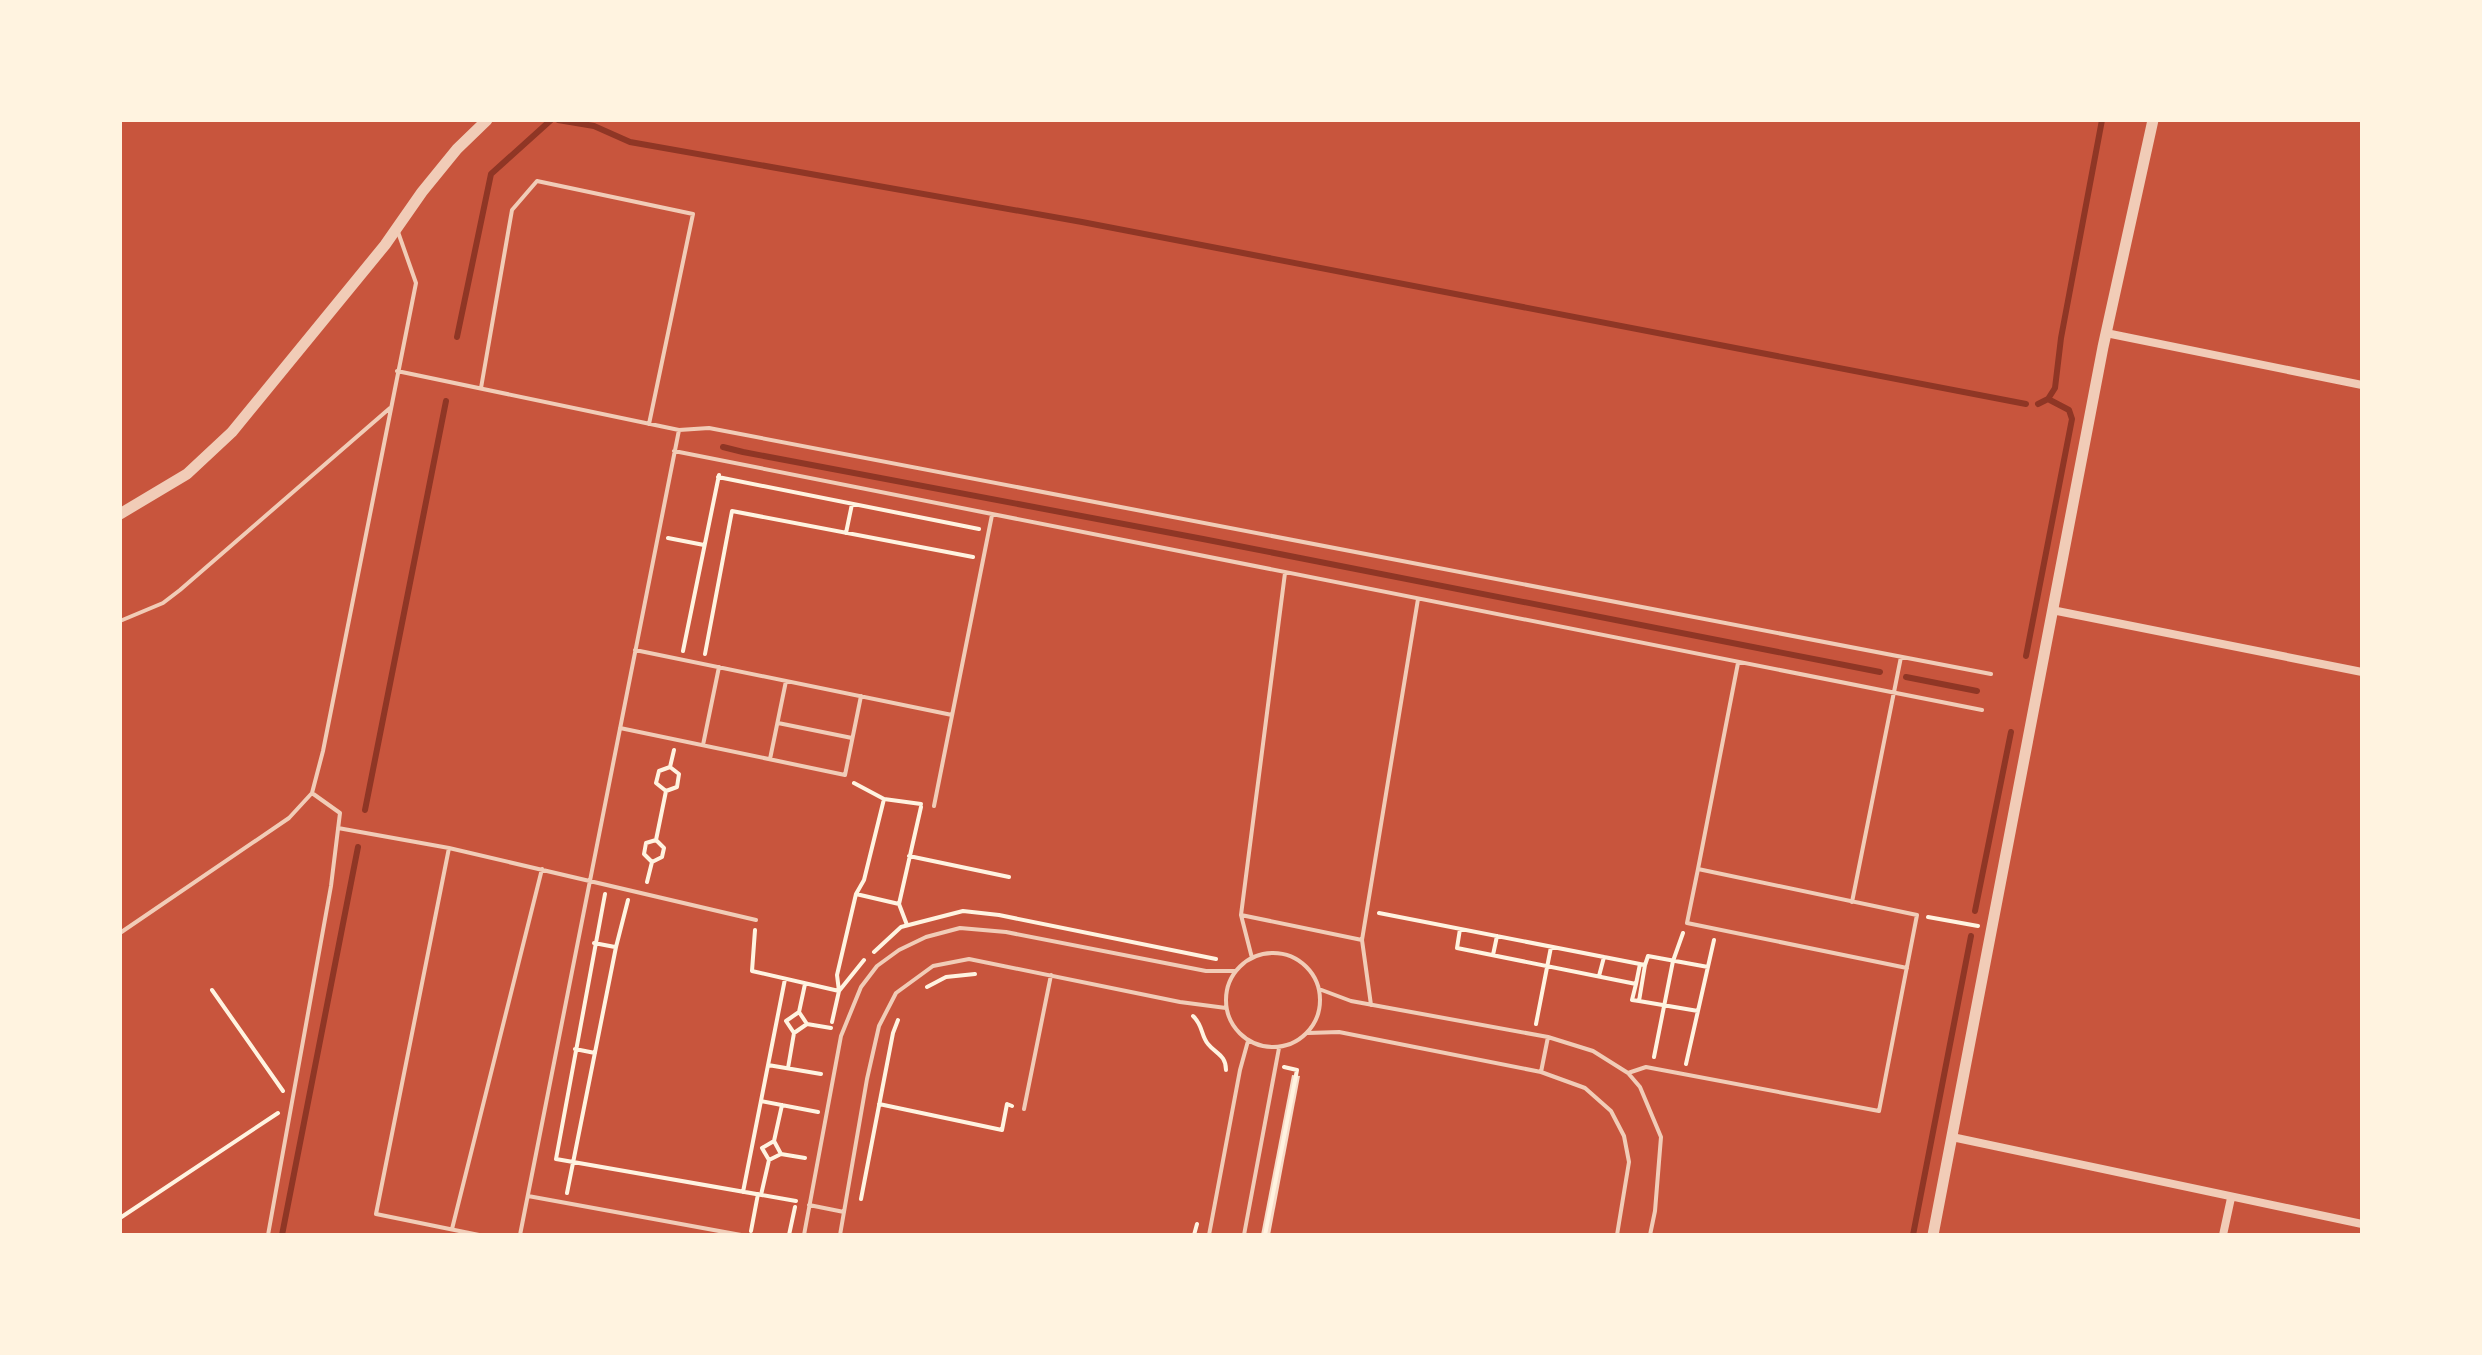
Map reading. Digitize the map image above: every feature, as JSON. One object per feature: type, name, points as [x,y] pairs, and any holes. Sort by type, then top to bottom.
[{"type":"street","points":[[120,514],[187,474],[232,432],[457,149],[487,120]]},
{"type":"street","points":[[1933,1235],[2106,333],[2153,120]]},
{"type":"street","points":[[2106,333],[2362,385]]},
{"type":"street","points":[[2052,610],[2362,672]]},
{"type":"street","points":[[1952,1137],[2362,1224]]},
{"type":"street","points":[[2223,1235],[2231,1198]]},
{"type":"lane","points":[[481,388],[512,210],[537,181],[693,214],[649,424]]},
{"type":"lane","points":[[120,933],[289,818],[312,793],[416,283],[396,228]]},
{"type":"lane","points":[[397,371],[679,430],[709,428],[1991,674]]},
{"type":"lane","points":[[120,621],[163,603],[180,590],[390,408]]},
{"type":"lane","points":[[520,1235],[679,430]]},
{"type":"lane","points":[[674,451],[1982,710]]},
{"type":"lane","points":[[934,806],[992,515]]},
{"type":"lane","points":[[1252,958],[1241,915],[1285,573]]},
{"type":"lane","points":[[1371,1005],[1362,940],[1418,599]]},
{"type":"lane","points":[[635,650],[952,715]]},
{"type":"lane","points":[[1852,902],[1901,657]]},
{"type":"lane","points":[[1738,663],[1687,923],[1907,968]]},
{"type":"lane","points":[[703,745],[719,667]]},
{"type":"lane","points":[[770,759],[786,681]]},
{"type":"lane","points":[[620,728],[845,775],[861,696]]},
{"type":"lane","points":[[778,723],[852,738]]},
{"type":"lane","points":[[268,1235],[331,886],[340,813],[312,793]]},
{"type":"lane","points":[[338,828],[449,848],[756,920]]},
{"type":"lane","points":[[449,848],[376,1214],[479,1235]]},
{"type":"lane","points":[[452,1229],[542,869]]},
{"type":"lane","points":[[1628,1073],[1646,1067],[1879,1111],[1917,915],[1698,869]]},
{"type":"lane","points":[[1241,915],[1362,940]]},
{"type":"lane","points":[[804,1235],[841,1036],[861,987],[877,966],[899,950],[926,937],[960,928],[1006,932],[1206,971],[1235,971]]},
{"type":"lane","points":[[1275,953],[1290,956],[1303,963],[1313,975],[1319,989],[1319,1012],[1308,1033],[1295,1043],[1279,1048],[1263,1047],[1248,1041],[1236,1031],[1228,1016],[1225,1000],[1228,984],[1235,971],[1252,958],[1275,953]]},
{"type":"lane","points":[[840,1235],[879,1026],[896,993],[933,966],[969,959],[1180,1002],[1226,1008]]},
{"type":"lane","points":[[1024,1109],[1051,975]]},
{"type":"lane","points":[[1319,989],[1351,1001],[1548,1037],[1593,1051],[1628,1073],[1640,1087],[1661,1137],[1650,1235]]},
{"type":"lane","points":[[1308,1033],[1339,1032],[1541,1072],[1585,1088],[1611,1111],[1624,1136],[1629,1162],[1617,1235]]},
{"type":"lane","points":[[1541,1072],[1548,1037]]},
{"type":"lane","points":[[1209,1235],[1248,1041]]},
{"type":"lane","points":[[1244,1235],[1279,1048]]},
{"type":"lane","points":[[528,1196],[741,1235]]},
{"type":"lane","points":[[809,1205],[844,1212]]},
{"type":"path","points":[[682,659],[722,461]]},
{"type":"path","points":[[718,477],[989,531]]},
{"type":"path","points":[[846,533],[852,504]]},
{"type":"path","points":[[704,664],[732,511],[983,559]]},
{"type":"path","points":[[658,536],[704,545]]},
{"type":"path","points":[[670,767],[676,740]]},
{"type":"path","points":[[666,791],[677,787],[679,774],[670,767]]},
{"type":"path","points":[[666,791],[656,783],[659,771],[670,767]]},
{"type":"path","points":[[845,775],[858,786],[884,799],[934,806]]},
{"type":"path","points":[[656,840],[666,791]]},
{"type":"path","points":[[794,1033],[807,1024],[831,1028],[839,991],[837,975],[856,894],[864,880],[884,799]]},
{"type":"path","points":[[907,925],[899,904],[921,804]]},
{"type":"path","points":[[644,893],[652,862],[662,857],[664,848],[656,840]]},
{"type":"path","points":[[652,862],[644,854],[646,843],[656,840]]},
{"type":"path","points":[[909,856],[1009,877]]},
{"type":"path","points":[[607,884],[556,1159],[796,1201],[789,1235]]},
{"type":"path","points":[[565,1203],[630,890]]},
{"type":"path","points":[[856,894],[899,904]]},
{"type":"path","points":[[839,991],[857,967],[901,927],[963,911],[999,915],[1214,957],[1235,971]]},
{"type":"path","points":[[1367,911],[1643,964]]},
{"type":"path","points":[[1917,915],[1992,928]]},
{"type":"path","points":[[756,920],[752,971],[839,991]]},
{"type":"path","points":[[1652,1068],[1673,961],[1687,923]]},
{"type":"path","points":[[1460,929],[1457,948],[1636,984]]},
{"type":"path","points":[[1684,1074],[1716,929]]},
{"type":"path","points":[[1493,955],[1497,936]]},
{"type":"path","points":[[594,943],[616,947]]},
{"type":"path","points":[[1533,1034],[1551,947]]},
{"type":"path","points":[[1698,1011],[1632,1000],[1648,956],[1708,967]]},
{"type":"path","points":[[1599,976],[1604,957]]},
{"type":"path","points":[[1639,1001],[1643,964]]},
{"type":"path","points":[[920,991],[946,977],[977,974]]},
{"type":"path","points":[[743,1192],[785,979]]},
{"type":"path","points":[[786,1021],[799,1012],[805,983]]},
{"type":"path","points":[[120,1218],[292,1103],[212,990]]},
{"type":"path","points":[[1180,1002],[1201,1023],[1207,1044],[1221,1054],[1226,1065],[1225,1080]]},
{"type":"path","points":[[858,1210],[893,1033],[902,1009]]},
{"type":"path","points":[[799,1012],[807,1024]]},
{"type":"path","points":[[777,1019],[786,1021],[794,1033],[788,1068]]},
{"type":"path","points":[[575,1049],[595,1053]]},
{"type":"path","points":[[768,1065],[834,1076]]},
{"type":"path","points":[[1265,1235],[1297,1070],[1276,1066]]},
{"type":"path","points":[[819,1087],[822,1074]]},
{"type":"path","points":[[814,1111],[817,1099]]},
{"type":"path","points":[[761,1101],[827,1113]]},
{"type":"path","points":[[879,1104],[1002,1130],[1007,1104],[1024,1109]]},
{"type":"path","points":[[781,1154],[774,1141],[782,1105]]},
{"type":"path","points":[[752,1146],[762,1148],[774,1141]]},
{"type":"path","points":[[750,1235],[769,1160],[762,1148]]},
{"type":"path","points":[[769,1160],[781,1154],[805,1158]]},
{"type":"path","points":[[1194,1235],[1197,1221]]},
{"type":"building","points":[[1292,1075],[1300,1076],[1270,1235],[1261,1235]]},
{"type":"waterway","points":[[457,337],[491,174],[551,120]]},
{"type":"waterway","points":[[558,120],[594,126],[630,142],[1082,222],[2026,404]]},
{"type":"waterway","points":[[2038,404],[2048,399],[2055,388],[2061,338],[2102,120]]},
{"type":"waterway","points":[[2026,656],[2072,419],[2069,410],[2048,399]]},
{"type":"waterway","points":[[365,810],[446,401]]},
{"type":"waterway","points":[[723,447],[1880,672]]},
{"type":"waterway","points":[[1906,677],[1977,691]]},
{"type":"waterway","points":[[1975,911],[2011,732]]},
{"type":"waterway","points":[[282,1235],[358,847]]},
{"type":"waterway","points":[[1913,1235],[1971,936]]}]
